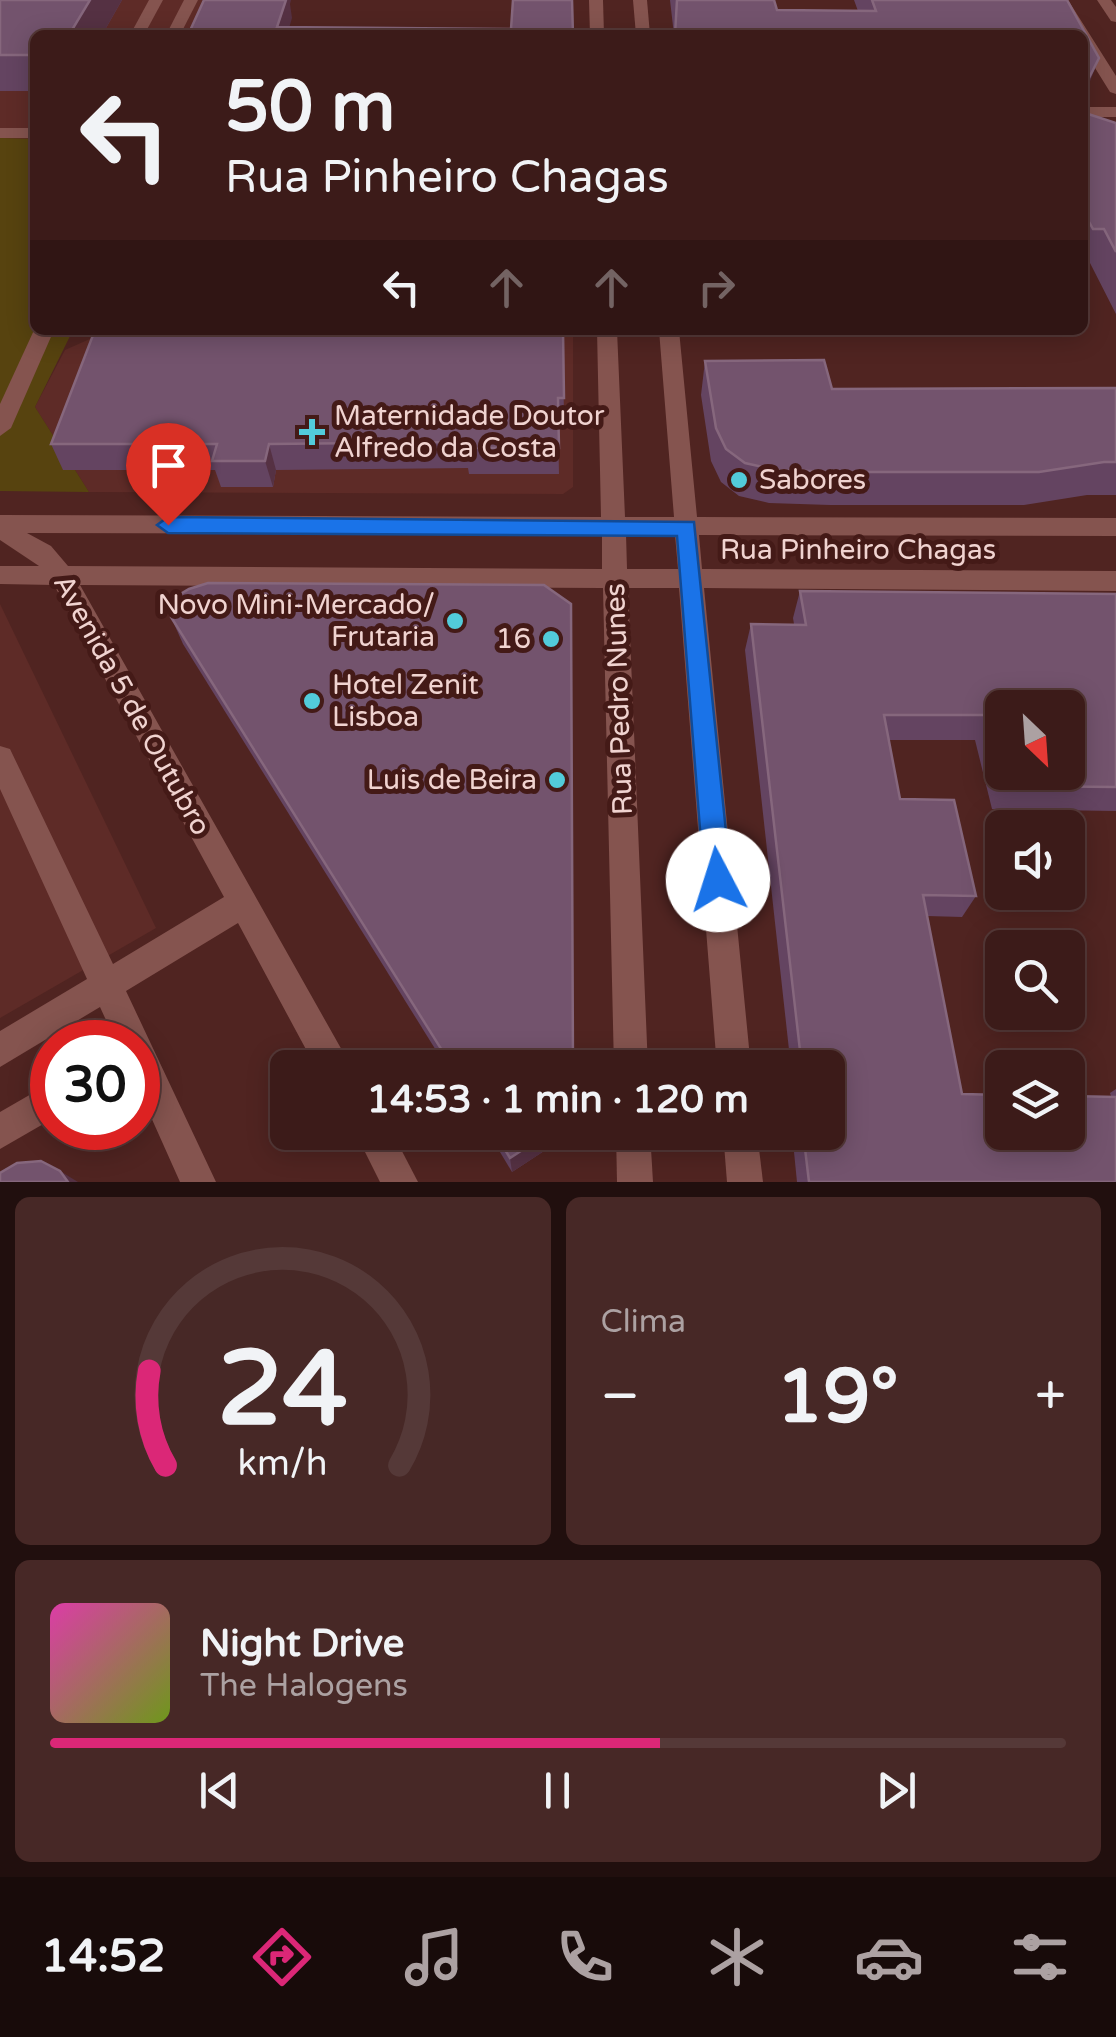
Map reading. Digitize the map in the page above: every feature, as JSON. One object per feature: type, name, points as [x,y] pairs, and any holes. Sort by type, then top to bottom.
[{"type":"street","points":[[140,30],[156,0]]},
{"type":"street","points":[[176,30],[191,0]]},
{"type":"street","points":[[596,0],[597,30]]},
{"type":"street","points":[[640,0],[643,30]]},
{"type":"street","points":[[1061,0],[1080,30]]},
{"type":"street","points":[[1104,0],[1116,18]]},
{"type":"street","points":[[1088,44],[1116,89]]},
{"type":"street","points":[[1088,112],[1116,112]]},
{"type":"street","points":[[0,133],[30,133]]},
{"type":"street","points":[[0,428],[42,335]]},
{"type":"street","name":"Rua Pedro Nunes","points":[[607,335],[630,1050]]},
{"type":"street","points":[[669,335],[732,1050]]},
{"type":"street","name":"Rua Pinheiro Chagas","points":[[0,526],[1116,526]]},
{"type":"street","name":"Avenida 5 de Outubro","points":[[0,526],[42,552],[62,576],[325,1050]]},
{"type":"street","name":"Rua Pinheiro Chagas","points":[[0,576],[1116,581]]},
{"type":"street","points":[[0,758],[121,1020]]},
{"type":"street","points":[[0,1050],[242,903]]},
{"type":"street","points":[[160,1100],[198,1182]]},
{"type":"street","points":[[0,1132],[30,1113]]},
{"type":"street","points":[[382,1150],[400,1182]]},
{"type":"street","points":[[633,1150],[634,1182]]},
{"type":"street","points":[[741,1150],[744,1182]]},
{"type":"shaded area","points":[[0,0],[211,0],[197,30],[30,30],[30,335],[34,335],[0,459]]},
{"type":"shaded area","points":[[0,138],[30,139],[30,335],[71,335],[35,407],[89,492],[0,491]]},
{"type":"shaded area","name":"Maternidade Doutor Alfredo da Costa","points":[[99,335],[573,335],[573,487],[563,494],[89,492],[35,407],[65,350]]},
{"type":"shaded area","points":[[0,604],[156,928],[0,1018]]},
{"type":"building","points":[[0,0],[90,0],[72,30],[30,30],[30,55],[0,55]]},
{"type":"building","points":[[204,0],[286,0],[277,27],[511,29],[513,0],[572,0],[573,30],[190,30]]},
{"type":"building","points":[[677,0],[774,0],[777,10],[876,11],[872,0],[1067,0],[1084,30],[675,30]]},
{"type":"building","points":[[1088,38],[1099,58],[1088,80]]},
{"type":"building","points":[[1088,114],[1116,123],[1116,252],[1104,229],[1093,229],[1088,220]]},
{"type":"building","name":"Maternidade Doutor Alfredo da Costa","points":[[93,335],[563,335],[564,398],[558,398],[559,448],[467,448],[467,442],[269,444],[265,461],[212,461],[217,444],[51,444]]},
{"type":"building","points":[[824,360],[832,389],[1116,388],[1116,462],[1039,472],[776,470],[745,463],[726,449],[716,428],[705,361]]},
{"type":"building","points":[[208,583],[544,585],[571,604],[573,1050],[442,1050],[171,617],[177,596]]},
{"type":"building","points":[[800,591],[1116,594],[1116,787],[1085,787],[1085,690],[985,690],[985,715],[884,715],[900,799],[954,800],[976,896],[923,895],[962,1094],[985,1095],[985,1150],[1085,1150],[1085,1096],[1116,1097],[1116,1182],[809,1182],[805,1150],[845,1150],[845,1050],[800,1050],[751,624],[806,625]]},
{"type":"building","points":[[505,1150],[522,1150],[510,1158]]},
{"type":"building","points":[[41,1161],[60,1171],[68,1182],[0,1182],[0,1173],[17,1163]]},
{"type":"place","name":"Maternidade Doutor Alfredo da Costa","points":[[312,432]]},
{"type":"place","name":"Sabores","points":[[739,480]]},
{"type":"place","name":"Novo Mini-Mercado/ Frutaria","points":[[455,621]]},
{"type":"place","name":"16","points":[[551,639]]},
{"type":"place","name":"Hotel Zenit Lisboa","points":[[312,701]]},
{"type":"place","name":"Luis de Beira","points":[[557,780]]},
{"type":"route","points":[[168,525],[687,528],[718,880]]}]
